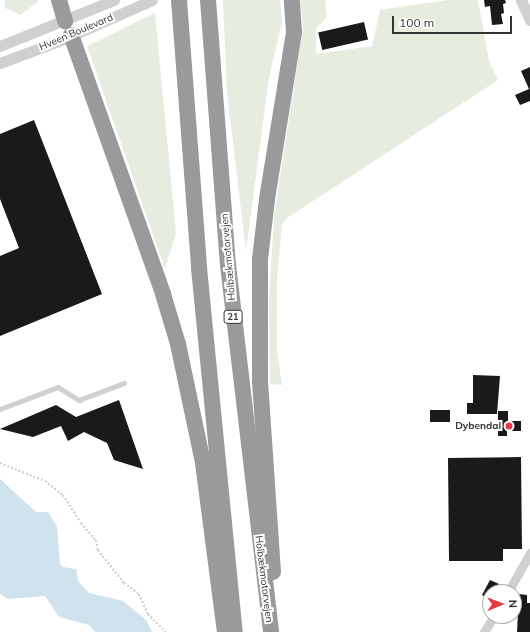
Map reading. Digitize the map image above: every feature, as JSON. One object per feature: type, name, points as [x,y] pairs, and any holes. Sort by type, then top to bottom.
[{"type":"highway","points":[[59,0],[164,294],[178,344],[203,463],[225,632]]},
{"type":"highway","points":[[179,0],[199,268],[235,632]]},
{"type":"highway","name":"Holbækmotorvejen","points":[[208,0],[228,264],[272,632]]},
{"type":"highway","points":[[272,632],[273,565],[260,380],[260,259],[266,199],[294,32],[292,0]]},
{"type":"street","name":"Hveen Boulevard","points":[[0,63],[68,28],[114,0]]},
{"type":"street","points":[[521,0],[530,20]]},
{"type":"street","name":"Hveen Boulevard","points":[[0,46],[68,28],[148,2]]},
{"type":"street","points":[[513,584],[530,553]]},
{"type":"lane","points":[[0,409],[58,387],[79,400],[124,383]]},
{"type":"path","points":[[0,463],[44,481],[63,495],[81,523],[96,540],[98,550],[124,583],[139,594],[148,614],[166,632]]},
{"type":"shaded area","points":[[5,0],[38,0],[38,2],[20,15],[5,8]]},
{"type":"shaded area","points":[[223,0],[280,0],[282,23],[269,77],[246,251],[227,93]]},
{"type":"shaded area","points":[[300,0],[325,0],[327,17],[316,28],[316,54],[372,46],[380,10],[448,0],[478,0],[489,61],[498,80],[287,218],[282,224],[277,280],[277,351],[282,385],[270,384],[269,299],[274,216],[303,28]]},
{"type":"shaded area","points":[[155,13],[176,233],[165,269],[87,46]]},
{"type":"water","points":[[0,479],[36,512],[48,512],[57,526],[60,564],[63,567],[76,569],[78,581],[89,593],[123,601],[146,620],[152,632],[95,632],[89,625],[59,617],[45,596],[8,599],[0,594]]},
{"type":"building","points":[[484,0],[505,0],[506,3],[503,4],[504,13],[501,14],[503,24],[492,25],[490,6],[485,7]]},
{"type":"building","points":[[364,22],[368,40],[322,50],[318,33]]},
{"type":"building","points":[[530,67],[530,101],[520,105],[515,95],[529,89],[521,71]]},
{"type":"building","points":[[34,120],[102,294],[0,336],[0,256],[19,248],[0,199],[0,134]]},
{"type":"building","points":[[473,375],[500,376],[497,414],[467,414],[467,403],[473,403]]},
{"type":"building","points":[[119,400],[143,469],[114,460],[107,443],[84,432],[68,441],[61,426],[33,437],[0,429],[56,405],[76,417]]},
{"type":"building","points":[[430,410],[450,410],[450,422],[430,422]]},
{"type":"building","name":"Dybendal","points":[[498,411],[508,411],[508,421],[521,421],[521,431],[507,431],[507,436],[498,436]]},
{"type":"building","points":[[521,457],[522,549],[503,549],[503,561],[449,561],[448,458]]},
{"type":"building","points":[[490,580],[499,584],[488,584]]},
{"type":"building","points":[[522,594],[527,595],[527,603],[530,603],[530,632],[517,632],[517,624],[522,624]]},
{"type":"place","name":"Dybendal","points":[[509,426]]}]
